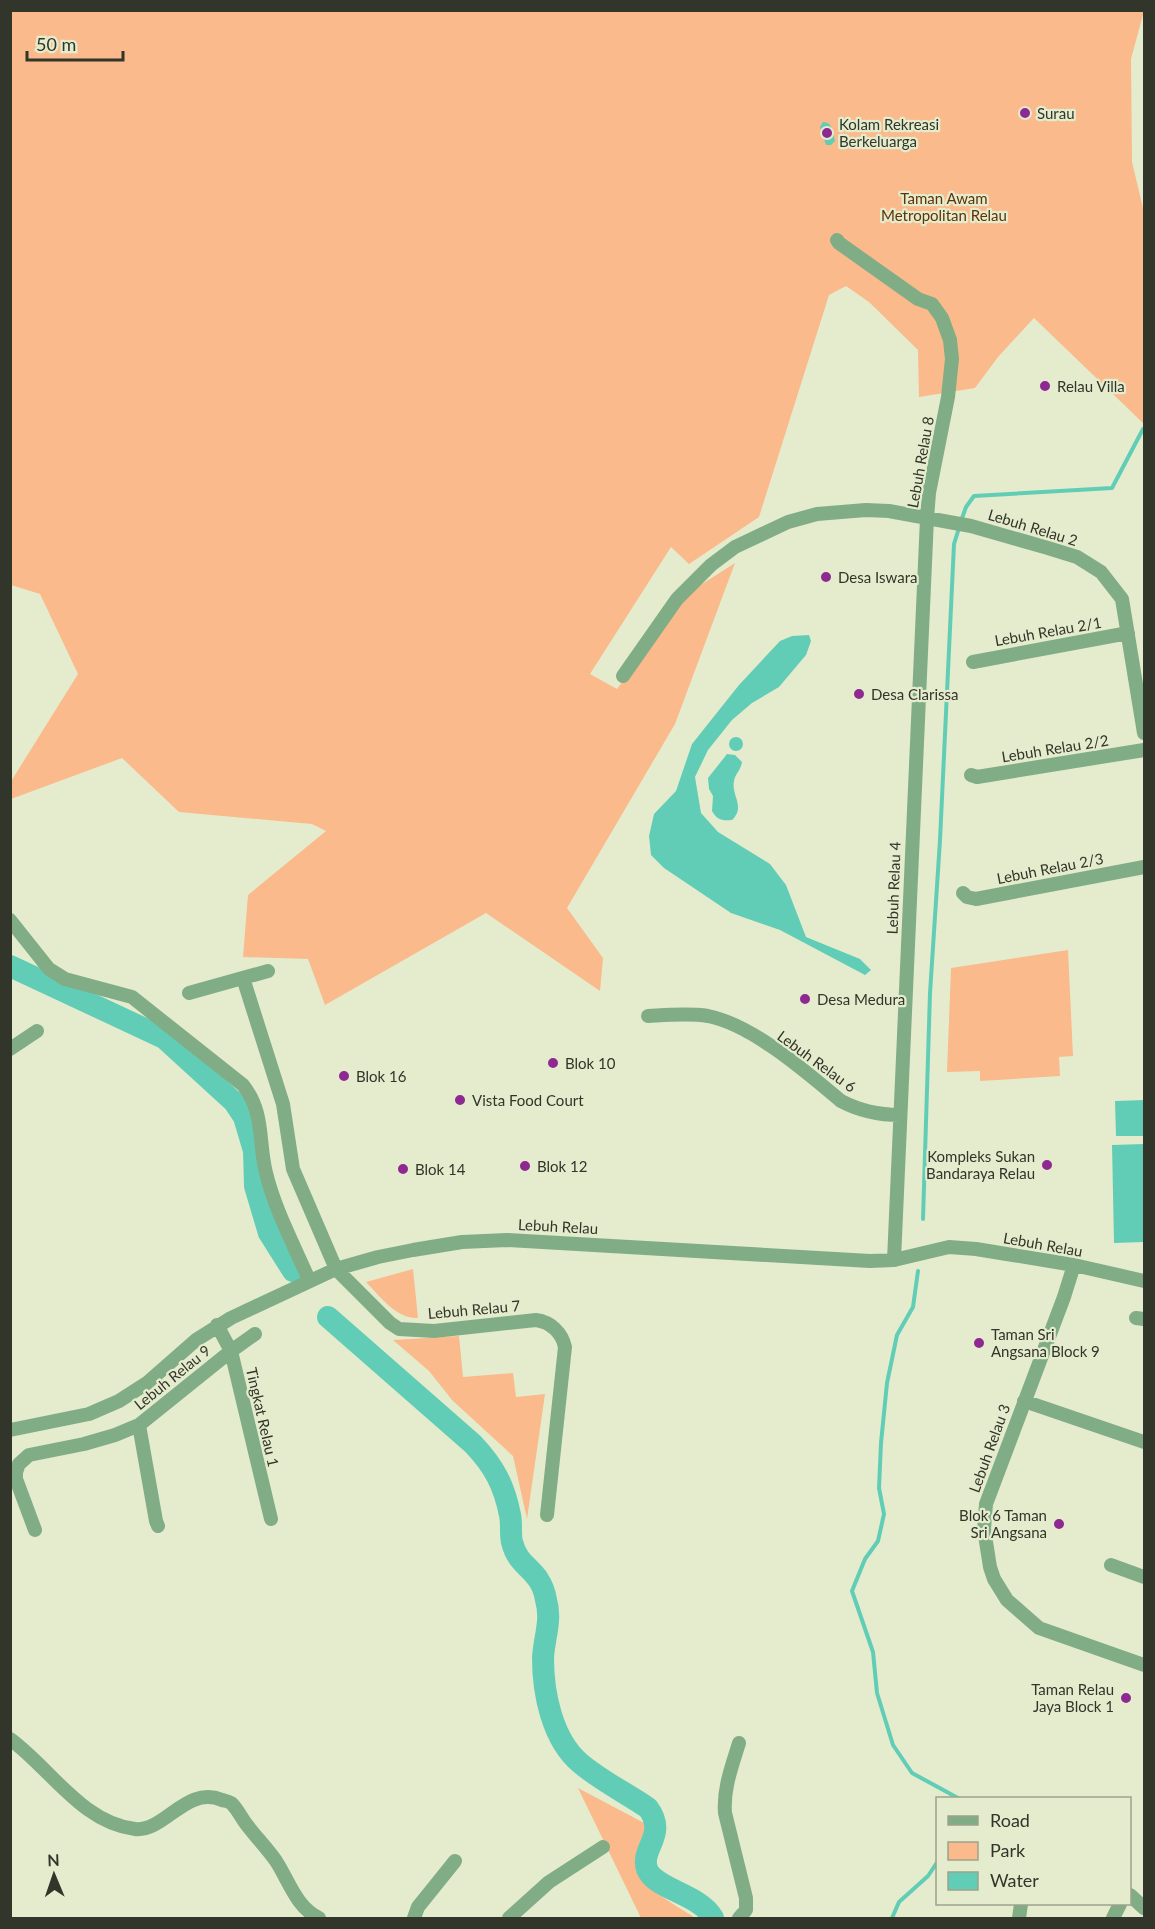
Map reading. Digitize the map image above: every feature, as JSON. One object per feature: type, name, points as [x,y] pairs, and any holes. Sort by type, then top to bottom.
[{"type":"street","name":"Lebuh Relau 8","points":[[623,676],[677,599],[711,565],[745,542],[788,522],[818,514],[866,510],[927,518],[929,494],[948,397],[952,359],[951,340],[942,318],[932,304],[918,299],[837,240]]},
{"type":"street","name":"Lebuh Relau 2","points":[[927,518],[971,526],[1077,557],[1101,572],[1122,599],[1144,733]]},
{"type":"street","name":"Lebuh Relau 4","points":[[894,1260],[927,518]]},
{"type":"street","name":"Lebuh Relau 2/1","points":[[973,662],[1128,633]]},
{"type":"street","name":"Lebuh Relau 2/2","points":[[971,775],[977,777],[1144,750]]},
{"type":"street","name":"Lebuh Relau 2/3","points":[[963,894],[976,899],[1144,867]]},
{"type":"street","points":[[10,920],[49,969],[65,979],[132,997],[243,1085],[253,1098],[257,1112],[266,1172],[275,1202],[309,1280]]},
{"type":"street","points":[[189,993],[268,971]]},
{"type":"street","points":[[243,978],[283,1104],[293,1169],[336,1269]]},
{"type":"street","name":"Lebuh Relau 6","points":[[648,1016],[697,1015],[724,1021],[785,1055],[841,1101],[852,1107],[884,1115],[900,1115]]},
{"type":"street","points":[[10,1049],[37,1031]]},
{"type":"street","name":"Lebuh Relau","points":[[10,1430],[89,1414],[119,1401],[147,1383],[196,1340],[217,1325],[309,1280],[336,1269],[378,1257],[462,1242],[507,1240],[846,1261],[894,1260],[949,1247],[976,1249],[1074,1265],[1144,1281]]},
{"type":"street","name":"Lebuh Relau 3","points":[[1074,1265],[986,1504],[984,1529],[994,1579],[1007,1600],[1039,1628],[1144,1665]]},
{"type":"street","name":"Lebuh Relau 7","points":[[336,1269],[390,1323],[399,1329],[435,1331],[536,1320],[542,1321],[562,1336],[565,1347],[547,1515]]},
{"type":"street","name":"Tingkat Relau 1","points":[[217,1325],[231,1351],[271,1519]]},
{"type":"street","name":"Lebuh Relau 9","points":[[35,1530],[16,1479],[19,1464],[29,1455],[115,1436],[139,1425],[255,1334]]},
{"type":"street","points":[[1024,1401],[1144,1442]]},
{"type":"street","points":[[139,1425],[158,1526]]},
{"type":"street","points":[[1111,1565],[1144,1577]]},
{"type":"street","points":[[10,1739],[74,1798],[93,1812],[114,1823],[137,1829],[153,1824],[195,1799],[213,1796],[231,1803],[276,1862],[294,1895],[313,1916],[319,1918]]},
{"type":"street","points":[[739,1743],[724,1803],[746,1898],[746,1910],[739,1918]]},
{"type":"street","points":[[509,1918],[549,1882],[603,1847]]},
{"type":"street","points":[[414,1918],[418,1907],[455,1861]]},
{"type":"street","points":[[1131,1896],[1144,1908]]},
{"type":"green space","name":"Taman Awam Metropolitan Relau","points":[[11,11],[1144,11],[1131,59],[1132,162],[1144,212],[1144,424],[1034,318],[998,357],[975,388],[919,397],[918,350],[869,302],[846,286],[829,295],[759,517],[689,564],[671,547],[590,674],[617,689],[688,593],[735,563],[675,724],[567,908],[603,958],[600,991],[486,913],[325,1005],[308,959],[243,957],[248,895],[326,831],[312,824],[179,812],[122,758],[11,799],[10,783],[78,674],[40,594],[11,585]]},
{"type":"green space","points":[[1068,950],[1073,1056],[1059,1057],[1060,1076],[980,1081],[980,1071],[947,1072],[951,968]]},
{"type":"green space","points":[[413,1269],[418,1318],[396,1311],[366,1282]]},
{"type":"green space","points":[[459,1336],[463,1377],[513,1373],[516,1397],[545,1394],[527,1519],[513,1456],[452,1400],[429,1371],[393,1340]]},
{"type":"green space","points":[[578,1788],[646,1824],[638,1857],[639,1875],[655,1892],[695,1918],[641,1918]]},
{"type":"water","name":"Kolam Rekreasi Berkeluarga","points":[[823,122],[832,128],[835,141],[831,145],[826,145],[820,127]]},
{"type":"water","points":[[809,635],[811,641],[806,655],[779,687],[752,703],[732,720],[708,750],[695,777],[701,813],[718,832],[770,864],[786,885],[806,937],[860,959],[871,970],[865,975],[780,930],[731,913],[664,868],[651,855],[649,836],[654,814],[676,791],[692,744],[739,685],[780,641],[792,636]]},
{"type":"water","points":[[733,737],[739,737],[743,744],[739,751],[733,751],[729,747],[729,741]]},
{"type":"water","points":[[727,754],[735,755],[742,762],[734,781],[738,810],[732,820],[720,819],[712,811],[713,796],[709,789],[708,778]]},
{"type":"water","points":[[1144,1100],[1144,1136],[1116,1136],[1115,1101]]},
{"type":"water","points":[[1144,1144],[1144,1242],[1114,1243],[1112,1145]]},
{"type":"waterway","points":[[961,521],[966,507],[974,496],[1112,488],[1143,429]]},
{"type":"waterway","points":[[923,1219],[930,993],[940,840],[954,544],[959,528]]},
{"type":"waterway","points":[[10,966],[164,1038],[234,1102],[244,1117],[254,1151],[255,1186],[269,1233],[293,1271]]},
{"type":"waterway","points":[[918,1271],[913,1307],[897,1335],[887,1383],[879,1488],[884,1514],[878,1541],[865,1559],[852,1591],[873,1652],[877,1693],[893,1745],[912,1773],[956,1797]]},
{"type":"waterway","points":[[328,1317],[473,1444],[487,1460],[501,1485],[508,1504],[514,1549],[538,1579],[545,1595],[548,1615],[543,1672],[551,1715],[562,1741],[580,1763],[648,1808],[655,1826],[655,1834],[646,1861],[651,1876],[698,1903],[713,1918]]},
{"type":"waterway","points":[[892,1918],[899,1902],[928,1876],[936,1864]]},
{"type":"place","name":"Surau","points":[[1025,113]]},
{"type":"place","name":"Kolam Rekreasi Berkeluarga","points":[[827,133]]},
{"type":"place","name":"Relau Villa","points":[[1045,386]]},
{"type":"place","name":"Desa Iswara","points":[[826,577]]},
{"type":"place","name":"Desa Clarissa","points":[[859,694]]},
{"type":"place","name":"Desa Medura","points":[[805,999]]},
{"type":"place","name":"Blok 10","points":[[553,1063]]},
{"type":"place","name":"Blok 16","points":[[344,1076]]},
{"type":"place","name":"Vista Food Court","points":[[460,1100]]},
{"type":"place","name":"Kompleks Sukan Bandaraya Relau","points":[[1047,1165]]},
{"type":"place","name":"Blok 12","points":[[525,1166]]},
{"type":"place","name":"Blok 14","points":[[403,1169]]},
{"type":"place","name":"Taman Sri Angsana Block 9","points":[[979,1343]]},
{"type":"place","name":"Blok 6 Taman Sri Angsana","points":[[1059,1524]]},
{"type":"place","name":"Taman Relau Jaya Block 1","points":[[1126,1698]]}]
